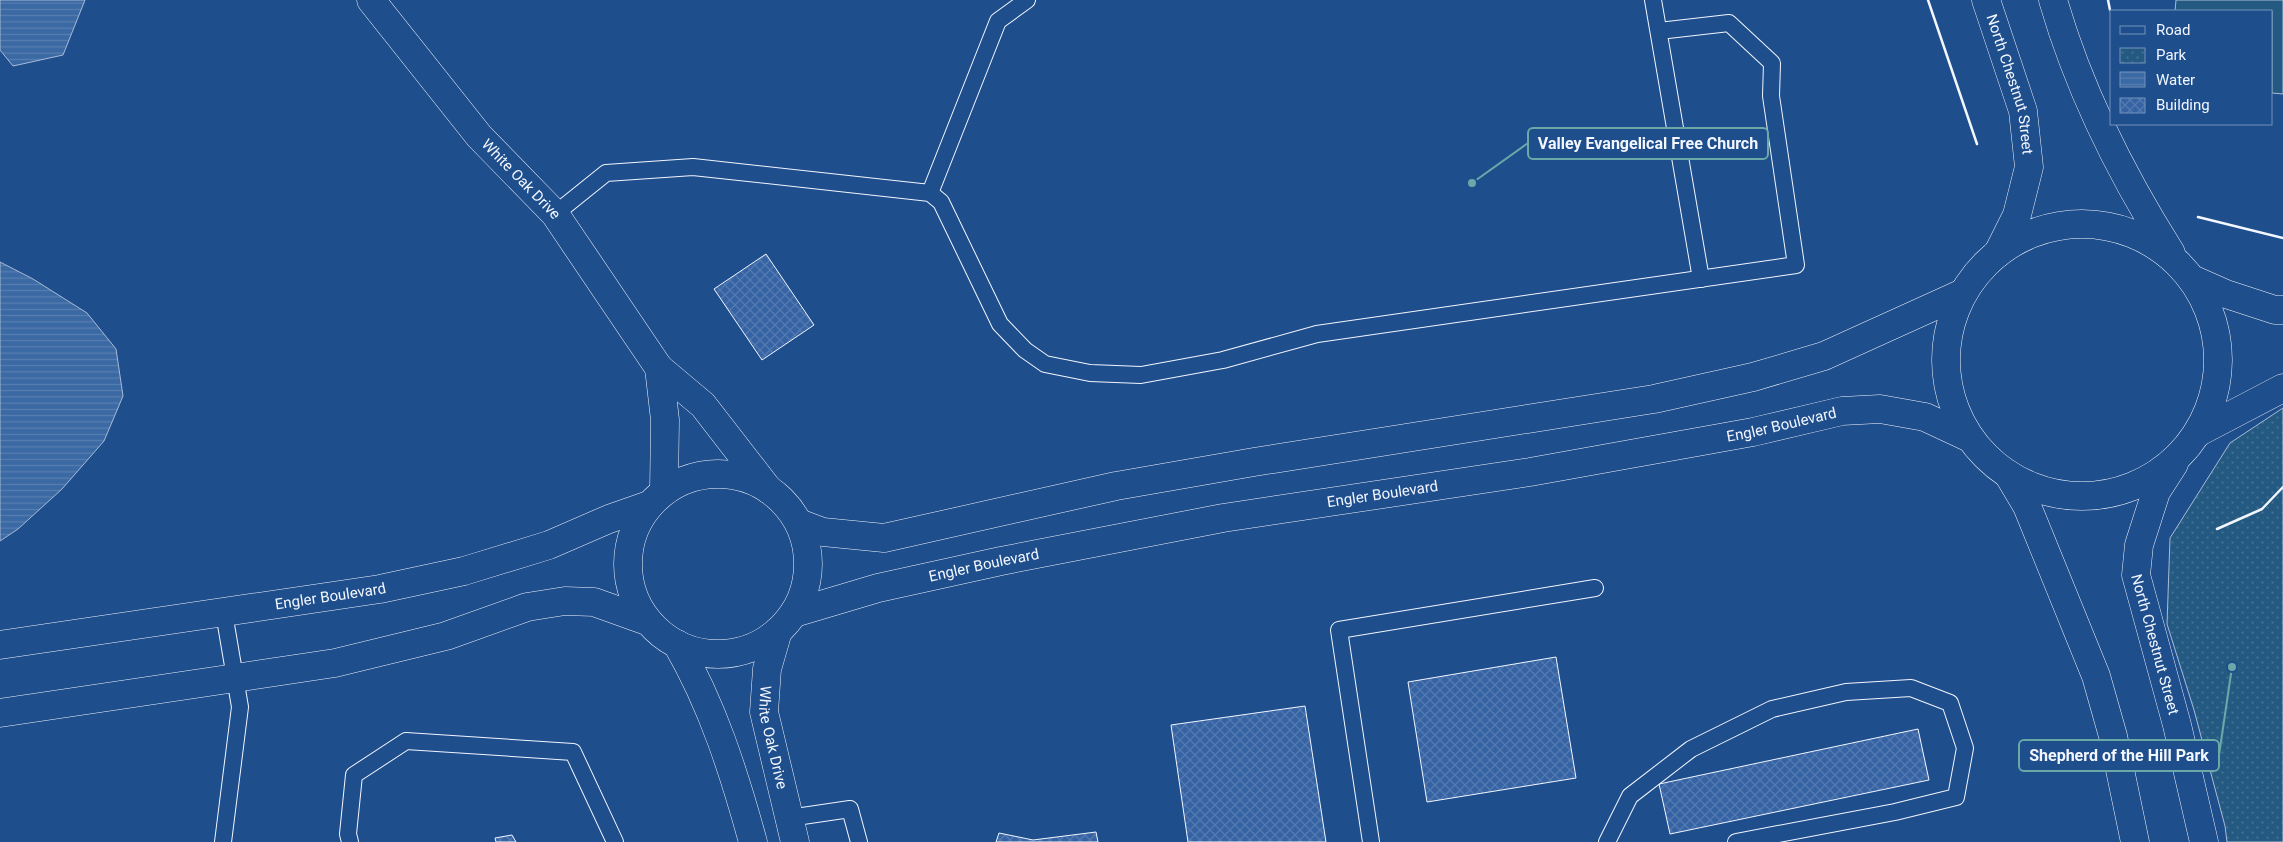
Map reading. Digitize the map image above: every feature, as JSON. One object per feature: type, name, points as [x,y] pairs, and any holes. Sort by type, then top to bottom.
[{"type":"main road","name":"White Oak Drive","points":[[371,0],[479,136],[555,214],[659,368],[703,405],[768,488],[786,504],[799,523],[807,546],[808,569],[804,592],[786,622],[767,669],[764,712],[792,830]]},
{"type":"main road","name":"North Chestnut Street","points":[[1986,0],[2023,111],[2029,167],[2017,215],[1998,253]]},
{"type":"main road","points":[[2053,0],[2062,31],[2088,100],[2144,211],[2174,259],[2192,279],[2206,303],[2212,320],[2219,356],[2217,383],[2210,409],[2197,434],[2180,454],[2160,472],[2136,485],[2102,494],[2084,496],[2057,493],[2032,486],[2008,474],[1987,457],[1970,438],[1958,416],[1950,392],[1946,366],[1947,341],[1951,324],[1963,293],[1978,272],[1998,253],[2021,238],[2046,228],[2073,224],[2101,224],[2127,231],[2144,239],[2174,259]]},
{"type":"main road","points":[[2192,279],[2226,294],[2274,310],[2283,310]]},
{"type":"main road","points":[[799,523],[822,532],[884,538],[1116,486],[1654,399],[1753,377],[1824,356],[1963,293]]},
{"type":"main road","name":"White Oak Drive","points":[[656,498],[665,420],[659,368]]},
{"type":"main road","points":[[2197,434],[2283,388]]},
{"type":"main road","name":"Engler Boulevard","points":[[786,622],[878,588],[1030,556],[1224,518],[1530,472],[1754,432],[1842,411],[1880,409],[1925,417],[1970,438]]},
{"type":"main road","name":"North Chestnut Street","points":[[2180,454],[2156,492],[2139,545],[2136,575],[2176,725],[2204,842]]},
{"type":"main road","name":"Engler Boulevard","points":[[0,645],[380,589],[464,571],[549,545],[656,498],[683,480],[703,474],[724,474],[747,478],[768,488]]},
{"type":"main road","points":[[2008,474],[2027,506],[2096,676],[2113,736],[2134,842]]},
{"type":"main road","points":[[656,498],[637,522],[629,542],[627,564],[636,604],[647,621],[660,634],[694,651],[713,654],[737,652],[759,645],[786,622]]},
{"type":"main road","points":[[0,713],[335,663],[446,636],[527,607],[565,601],[594,602],[647,621]]},
{"type":"main road","points":[[677,644],[696,677],[715,723],[740,793],[753,842]]},
{"type":"lane","points":[[930,193],[998,21],[1027,0]]},
{"type":"lane","points":[[1653,0],[1701,279]]},
{"type":"lane","points":[[555,214],[606,173],[694,167],[930,193],[941,202],[1000,324],[1025,350],[1045,364],[1090,373],[1141,375],[1223,360],[1317,334],[1796,265],[1771,96],[1772,63],[1729,23],[1659,31]]},
{"type":"lane","points":[[1372,842],[1339,630],[1595,588]]},
{"type":"lane","points":[[223,842],[240,707],[224,613]]},
{"type":"lane","points":[[1607,842],[1630,796],[1691,749],[1772,709],[1846,692],[1911,688],[1950,703],[1965,748],[1956,797],[1895,812],[1736,842]]},
{"type":"lane","points":[[350,842],[348,834],[354,775],[406,741],[573,752],[615,842]]},
{"type":"lane","points":[[792,830],[850,809],[859,842]]},
{"type":"green space","points":[[2176,0],[2283,0],[2283,94],[2273,93],[2273,10],[2175,10]]},
{"type":"green space","points":[[2283,408],[2283,842],[2227,842],[2225,826],[2194,710],[2167,624],[2170,538],[2230,443]]},
{"type":"water","points":[[0,0],[85,0],[63,55],[13,66],[0,50]]},
{"type":"water","points":[[0,262],[33,279],[87,313],[116,349],[123,396],[104,441],[62,489],[18,529],[0,541]]},
{"type":"building","points":[[766,254],[814,325],[762,360],[714,289]]},
{"type":"building","points":[[1556,657],[1576,778],[1427,802],[1408,682]]},
{"type":"building","points":[[1305,706],[1326,842],[1188,842],[1171,725]]},
{"type":"building","points":[[1918,729],[1929,780],[1670,834],[1659,784]]},
{"type":"building","points":[[1096,832],[1098,842],[996,842],[999,833],[1033,840]]},
{"type":"building","points":[[512,835],[516,842],[496,842],[495,838]]},
{"type":"wall","points":[[1928,0],[1977,144]]},
{"type":"wall","points":[[2108,0],[2110,10]]},
{"type":"wall","points":[[2198,217],[2283,238]]},
{"type":"wall","points":[[2217,529],[2262,509],[2283,487]]},
{"type":"place","name":"Valley Evangelical Free Church","points":[[1472,183]]},
{"type":"place","name":"Shepherd of the Hill Park","points":[[2232,667]]}]
